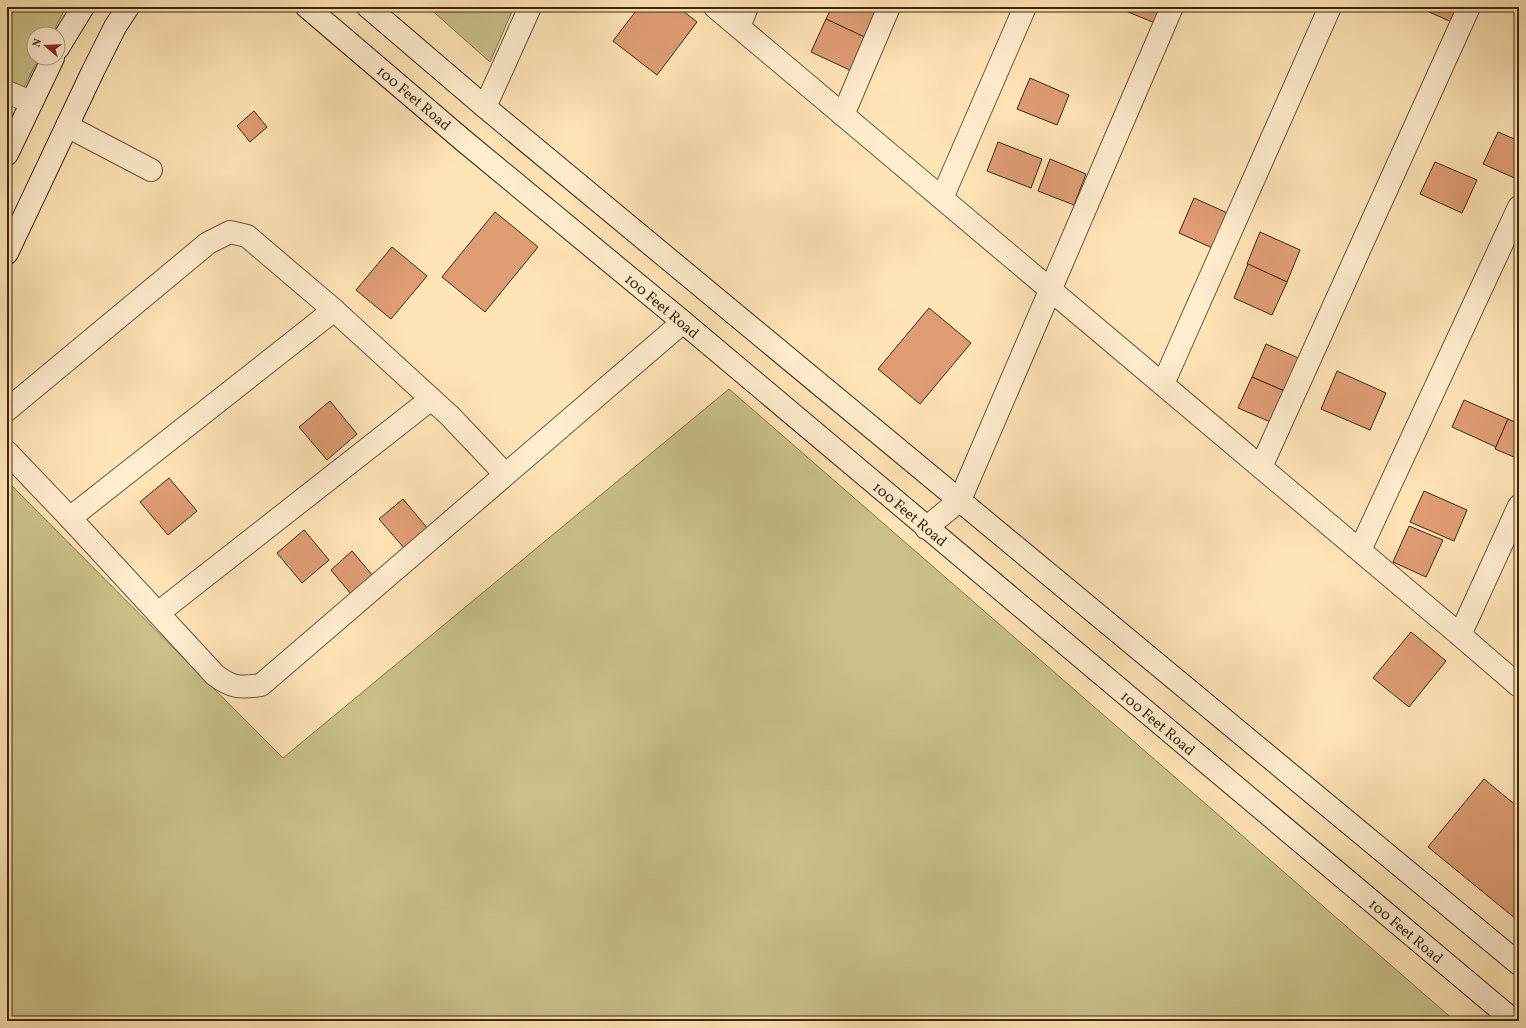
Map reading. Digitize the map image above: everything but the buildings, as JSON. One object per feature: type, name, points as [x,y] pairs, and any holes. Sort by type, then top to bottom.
[{"type":"street","points":[[66,35],[83,7]]},
{"type":"street","points":[[7,253],[93,71],[115,27],[128,7]]},
{"type":"street","name":"100 Feet Road","points":[[307,7],[464,141],[682,322],[1514,1021]]},
{"type":"street","points":[[368,7],[485,107],[1519,964]]},
{"type":"street","points":[[485,107],[530,7]]},
{"type":"street","points":[[715,7],[1360,550],[1519,686]]},
{"type":"street","points":[[739,26],[747,7]]},
{"type":"street","points":[[843,114],[889,7]]},
{"type":"street","points":[[942,198],[1025,7]]},
{"type":"street","points":[[926,528],[960,500],[1172,7]]},
{"type":"street","points":[[1163,384],[1330,7]]},
{"type":"street","points":[[1261,467],[1470,7]]},
{"type":"street","points":[[7,154],[49,66]]},
{"type":"street","points":[[7,92],[31,102]]},
{"type":"street","points":[[67,126],[151,170]]},
{"type":"street","points":[[1360,550],[1519,208]]},
{"type":"street","points":[[7,410],[208,243],[230,232],[247,236],[334,310],[450,416],[505,474]]},
{"type":"street","points":[[70,518],[334,310]]},
{"type":"street","points":[[7,452],[215,675],[227,684],[238,687],[261,685],[682,322]]},
{"type":"street","points":[[158,613],[431,399]]},
{"type":"street","points":[[1460,635],[1519,506]]},
{"type":"shaded area","points":[[7,7],[66,7],[56,26],[26,26],[26,66],[35,66],[24,87],[7,80]]},
{"type":"shaded area","points":[[428,7],[514,7],[490,62]]},
{"type":"shaded area","points":[[729,389],[1455,1021],[7,1021],[7,481],[283,758]]}]
